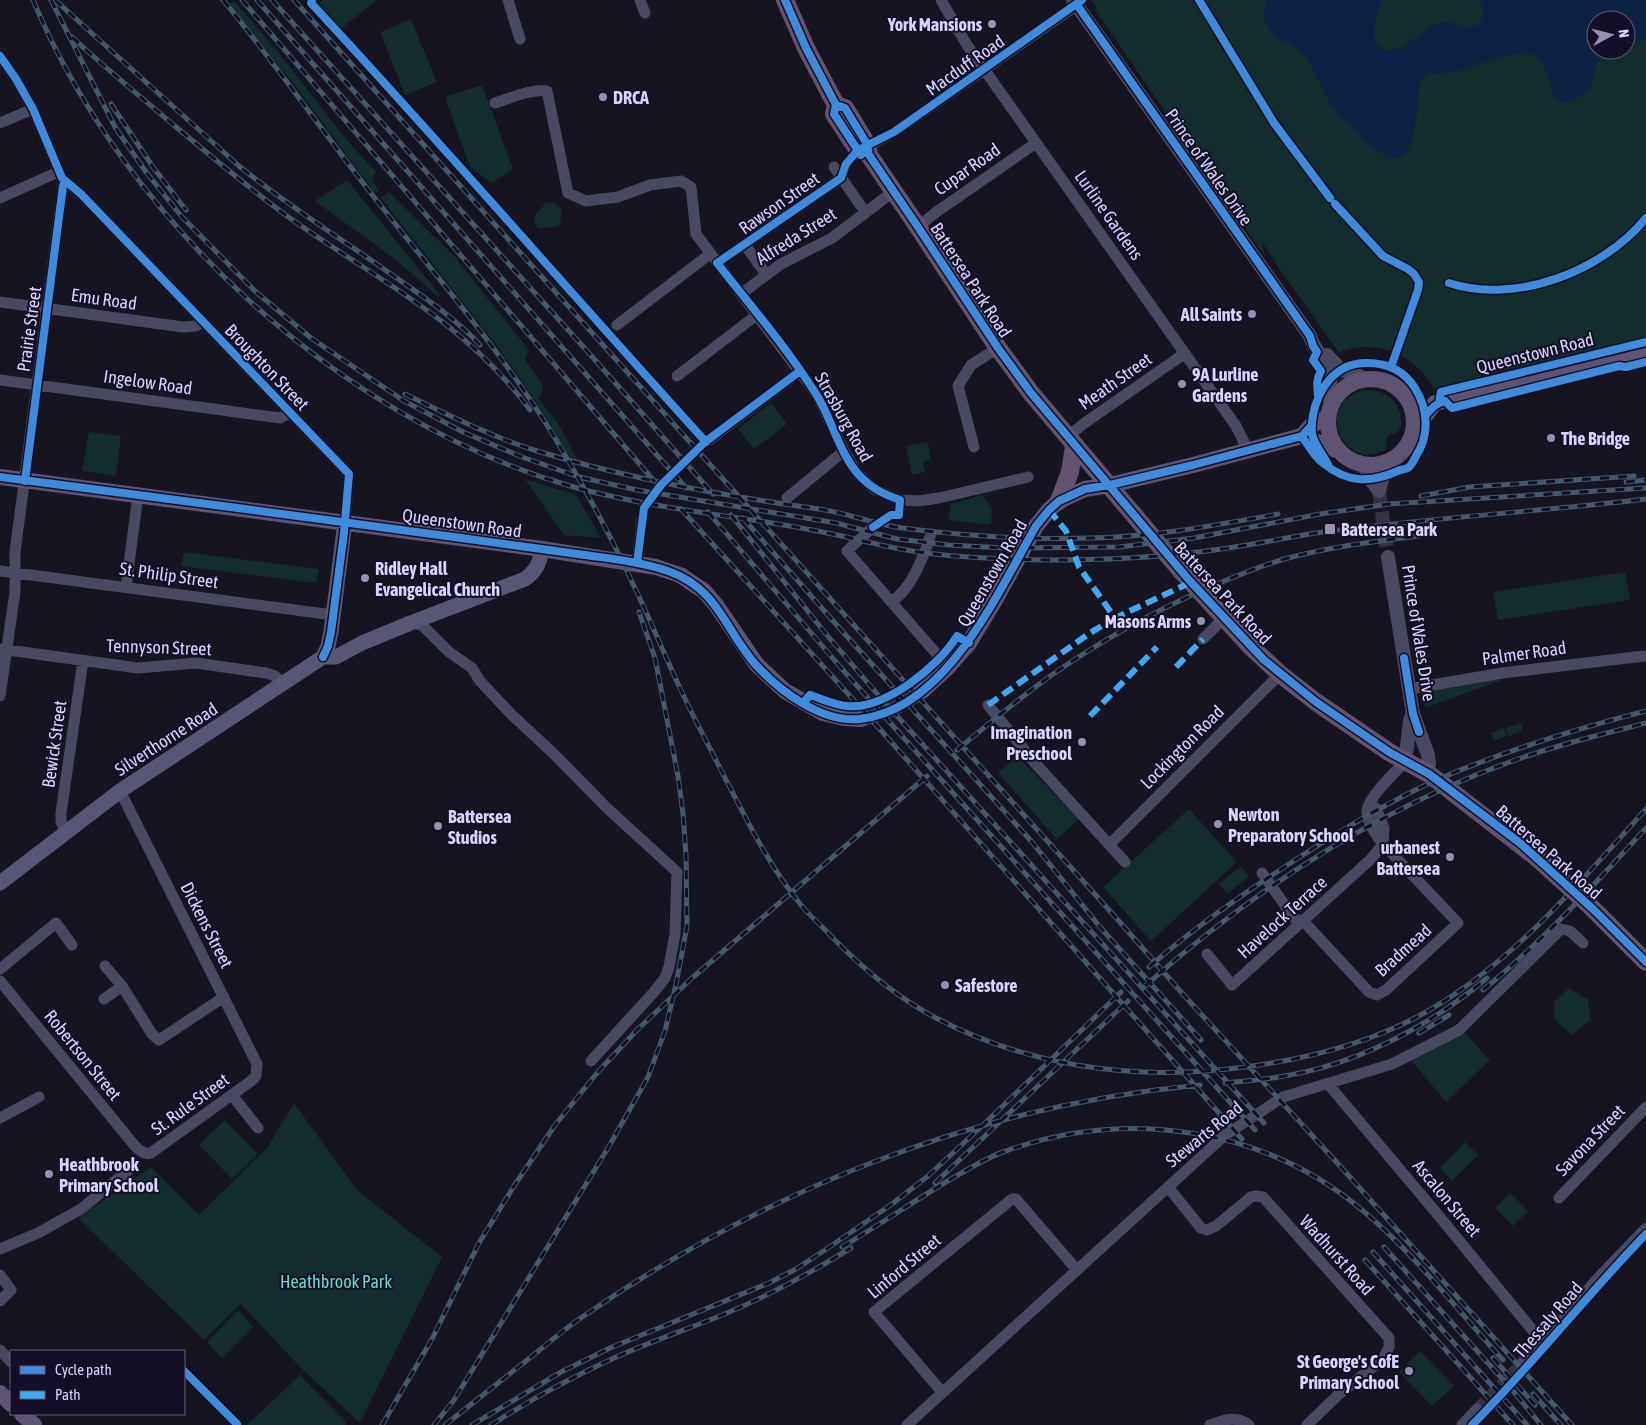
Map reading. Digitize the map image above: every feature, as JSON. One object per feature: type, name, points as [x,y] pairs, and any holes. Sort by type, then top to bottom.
[{"type":"highway","name":"Battersea Park Road","points":[[785,0],[806,48],[836,105],[834,114],[843,129],[861,155],[868,150],[998,348],[1031,393],[1071,442],[1224,618],[1280,674],[1365,737],[1405,762],[1426,772],[1536,857],[1605,920],[1646,962]]},
{"type":"highway","points":[[1059,501],[1070,472],[1071,442]]},
{"type":"main road","name":"Queenstown Road","points":[[1435,404],[1646,353]]},
{"type":"main road","points":[[1302,436],[1339,451],[1350,459],[1362,464],[1383,464],[1396,458],[1435,404],[1386,381],[1371,378],[1350,384],[1345,388],[1330,411],[1329,432],[1339,451]]},
{"type":"main road","points":[[1400,389],[1412,407],[1414,431]]},
{"type":"main road","name":"Queenstown Road","points":[[922,691],[948,667],[972,638],[1036,526],[1059,501],[1085,489],[1110,485],[1302,436],[1312,425],[1330,411]]},
{"type":"main road","name":"Queenstown Road","points":[[0,477],[542,549],[656,567],[680,575],[704,591],[716,605],[756,665],[785,691],[823,713],[844,718],[861,719]]},
{"type":"main road","name":"Broughton Street","points":[[323,657],[331,632],[345,522]]},
{"type":"main road","name":"Silverthorne Road","points":[[0,883],[120,791],[323,657],[336,657],[362,643],[412,622],[525,579],[533,573],[540,562],[542,549]]},
{"type":"main road","points":[[331,632],[337,638],[347,642],[362,643]]},
{"type":"main road","points":[[0,1393],[10,1403]]},
{"type":"main road","points":[[23,1415],[34,1425]]},
{"type":"street","points":[[508,0],[520,38]]},
{"type":"street","points":[[640,0],[646,13]]},
{"type":"street","name":"Lurline Gardens","points":[[941,0],[967,45],[1236,426],[1246,451]]},
{"type":"street","name":"Macduff Road","points":[[868,150],[876,142],[894,132],[984,69],[1075,2]]},
{"type":"street","name":"Prince of Wales Drive","points":[[1075,2],[1310,336],[1341,370],[1354,373],[1364,379]]},
{"type":"street","name":"Broughton Street","points":[[0,56],[33,109],[62,176],[349,474],[345,522]]},
{"type":"street","name":"Strasburg Road","points":[[495,103],[530,93],[547,92],[568,193],[586,201],[618,197],[650,185],[681,181],[692,187],[696,234],[817,395],[844,451],[857,473],[874,489],[900,500],[918,501],[939,498],[1028,477]]},
{"type":"street","points":[[0,123],[33,109]]},
{"type":"street","name":"Cupar Road","points":[[918,227],[935,213],[1036,143]]},
{"type":"street","name":"Rawson Street","points":[[834,167],[865,212]]},
{"type":"street","points":[[0,198],[62,176]]},
{"type":"street","name":"Prairie Street","points":[[0,696],[4,649],[15,592],[15,552],[62,176]]},
{"type":"street","name":"Rawson Street","points":[[733,252],[841,178]]},
{"type":"street","name":"Alfreda Street","points":[[741,294],[780,264],[832,238],[894,191]]},
{"type":"street","name":"Rawson Street","points":[[745,245],[766,274]]},
{"type":"street","points":[[617,325],[710,254]]},
{"type":"street","name":"Emu Road","points":[[0,302],[183,327],[196,326],[203,322]]},
{"type":"street","points":[[677,376],[758,314]]},
{"type":"street","name":"Prince of Wales Drive","points":[[1310,336],[1313,346],[1332,377],[1327,394],[1330,411]]},
{"type":"street","points":[[974,447],[958,386],[971,365],[998,348]]},
{"type":"street","name":"Meath Street","points":[[1071,442],[1086,422],[1184,354]]},
{"type":"street","points":[[709,440],[800,371]]},
{"type":"street","name":"Ingelow Road","points":[[0,380],[280,418],[289,412]]},
{"type":"street","points":[[787,498],[844,451]]},
{"type":"street","points":[[1362,464],[1379,491],[1384,472],[1393,464],[1396,458]]},
{"type":"street","points":[[126,587],[138,495]]},
{"type":"street","points":[[637,563],[642,520]]},
{"type":"street","points":[[873,527],[847,551],[948,667]]},
{"type":"street","points":[[891,602],[900,597],[924,557],[931,534]]},
{"type":"street","name":"Prince of Wales Drive","points":[[1388,557],[1412,714],[1428,755],[1429,764],[1426,772]]},
{"type":"street","name":"St. Philip Street","points":[[0,571],[333,615]]},
{"type":"street","points":[[1203,639],[1224,618]]},
{"type":"street","points":[[412,622],[423,626],[450,652],[472,668],[480,681],[511,714],[554,754],[607,808],[677,872],[675,934],[665,978],[591,1061]]},
{"type":"street","name":"Tennyson Street","points":[[4,649],[138,668],[196,664],[266,673],[275,676],[284,684]]},
{"type":"street","name":"Palmer Road","points":[[1409,689],[1502,674],[1644,656]]},
{"type":"street","name":"Bewick Street","points":[[66,832],[61,813],[83,661]]},
{"type":"street","name":"Lockington Road","points":[[1110,844],[1280,674]]},
{"type":"street","points":[[988,705],[1035,763],[1125,862]]},
{"type":"street","name":"Prince of Wales Drive","points":[[1405,762],[1412,714]]},
{"type":"street","points":[[1382,844],[1374,833],[1367,812],[1371,799],[1405,762]]},
{"type":"street","name":"Dickens Street","points":[[120,791],[257,1064],[256,1076]]},
{"type":"street","name":"Havelock Terrace","points":[[1206,954],[1232,985],[1371,859],[1382,844]]},
{"type":"street","name":"Bradmead","points":[[1302,923],[1310,928],[1369,992],[1377,995],[1386,990],[1458,924],[1382,844]]},
{"type":"street","points":[[1262,873],[1294,918],[1302,923]]},
{"type":"street","points":[[0,969],[56,923],[72,945]]},
{"type":"street","name":"Stewarts Road","points":[[907,1425],[1224,1136],[1283,1097],[1392,1064],[1459,1030],[1561,930],[1570,931],[1584,943]]},
{"type":"street","points":[[105,966],[122,986],[152,1034],[159,1040],[224,997]]},
{"type":"street","name":"Robertson Street","points":[[0,981],[140,1151]]},
{"type":"street","points":[[104,999],[122,986]]},
{"type":"street","name":"St. Rule Street","points":[[140,1151],[147,1154],[151,1153],[256,1076]]},
{"type":"street","name":"Ascalon Street","points":[[1328,1084],[1488,1275],[1534,1332],[1536,1338]]},
{"type":"street","points":[[232,1095],[258,1128]]},
{"type":"street","points":[[0,1118],[39,1097]]},
{"type":"street","name":"Savona Street","points":[[1559,1198],[1646,1107]]},
{"type":"street","points":[[0,1249],[38,1233],[81,1209],[131,1168]]},
{"type":"street","name":"Wadhurst Road","points":[[1168,1186],[1202,1228],[1206,1230],[1216,1226],[1251,1197],[1263,1197],[1389,1338],[1389,1347],[1383,1359],[1338,1395],[1307,1425]]},
{"type":"street","name":"Linford Street","points":[[942,1392],[874,1312],[1012,1199],[1016,1199],[1078,1270]]},
{"type":"street","name":"Thessaly Road","points":[[1521,1364],[1534,1348],[1536,1338],[1552,1332],[1596,1280],[1646,1228]]},
{"type":"street","points":[[0,1275],[11,1290],[0,1301]]},
{"type":"street","points":[[0,1350],[10,1361]]},
{"type":"street","points":[[1462,1425],[1477,1409]]},
{"type":"street","points":[[1210,1425],[1231,1419],[1238,1419],[1249,1425]]},
{"type":"green space","points":[[323,0],[377,0],[341,29],[318,5]]},
{"type":"green space","points":[[1091,0],[1646,0],[1646,337],[1434,389],[1417,367],[1406,358],[1393,352],[1380,348],[1366,347],[1339,353],[1261,241],[1266,258],[1095,10],[1097,8]]},
{"type":"green space","points":[[234,1],[275,48],[350,144],[376,172],[372,179],[379,192],[375,193],[296,87],[229,5]]},
{"type":"green space","points":[[411,19],[437,82],[405,95],[380,32]]},
{"type":"green space","points":[[482,85],[513,169],[492,183],[470,167],[445,97]]},
{"type":"green space","points":[[347,180],[440,295],[438,297],[394,259],[315,201]]},
{"type":"green space","points":[[389,192],[454,256],[529,350],[525,359],[543,386],[538,398],[561,428],[577,459],[569,456],[535,400],[501,351],[381,198]]},
{"type":"green space","points":[[546,203],[554,203],[561,209],[561,219],[559,225],[538,228],[534,221],[534,216]]},
{"type":"green space","points":[[1363,390],[1380,392],[1392,399],[1401,418],[1401,427],[1394,434],[1391,433],[1385,441],[1386,449],[1371,454],[1358,453],[1347,446],[1340,435],[1337,422],[1339,409],[1347,398]]},
{"type":"green space","points":[[771,403],[787,424],[754,449],[738,429]]},
{"type":"green space","points":[[89,432],[121,436],[116,476],[82,471]]},
{"type":"green space","points":[[928,442],[931,460],[923,462],[925,472],[912,475],[906,446]]},
{"type":"green space","points":[[525,479],[576,495],[601,538],[564,535]]},
{"type":"green space","points":[[982,495],[992,508],[991,525],[948,520],[951,504]]},
{"type":"green space","points":[[184,552],[319,569],[316,583],[181,566]]},
{"type":"green space","points":[[1625,572],[1630,600],[1498,620],[1493,592]]},
{"type":"green space","points":[[1503,674],[1504,679],[1425,708],[1422,689]]},
{"type":"green space","points":[[1521,723],[1523,730],[1508,736],[1506,728]]},
{"type":"green space","points":[[1504,728],[1507,736],[1494,741],[1491,733]]},
{"type":"green space","points":[[1017,756],[1079,819],[1057,839],[998,773]]},
{"type":"green space","points":[[1189,809],[1237,862],[1151,941],[1103,887]]},
{"type":"green space","points":[[1241,866],[1249,877],[1227,894],[1219,884]]},
{"type":"green space","points":[[1569,988],[1588,1000],[1591,1020],[1572,1035],[1555,1020],[1553,1003]]},
{"type":"green space","points":[[1462,1030],[1490,1060],[1446,1102],[1411,1060]]},
{"type":"green space","name":"Heathbrook Park","points":[[294,1103],[357,1190],[442,1257],[360,1423],[300,1367],[241,1304],[204,1340],[78,1218],[151,1167],[199,1215],[267,1148]]},
{"type":"green space","points":[[225,1120],[258,1154],[232,1179],[199,1145]]},
{"type":"green space","points":[[1465,1142],[1478,1155],[1452,1181],[1440,1168]]},
{"type":"green space","points":[[1510,1193],[1528,1211],[1513,1226],[1495,1208]]},
{"type":"green space","points":[[238,1310],[253,1327],[222,1358],[207,1342]]},
{"type":"green space","points":[[1420,1351],[1454,1386],[1432,1406],[1399,1372]]},
{"type":"green space","points":[[300,1375],[345,1421],[346,1425],[247,1425]]},
{"type":"water","points":[[1267,0],[1382,0],[1375,20],[1374,31],[1376,41],[1382,49],[1389,51],[1405,45],[1435,24],[1450,22],[1467,28],[1474,27],[1481,22],[1484,16],[1479,0],[1646,0],[1646,39],[1636,40],[1636,10],[1586,10],[1586,60],[1600,60],[1594,72],[1590,89],[1574,100],[1563,102],[1556,99],[1546,69],[1540,60],[1531,54],[1523,53],[1504,56],[1454,72],[1428,75],[1422,81],[1419,92],[1414,134],[1410,147],[1402,155],[1391,159],[1366,141],[1339,113],[1327,98],[1306,57],[1296,48],[1271,32],[1265,23],[1264,10]]},
{"type":"tunnel","points":[[1379,491],[1388,557]]},
{"type":"tunnel","points":[[861,719],[893,708],[922,691]]},
{"type":"tunnel","points":[[1477,1409],[1521,1364]]},
{"type":"railway","points":[[33,0],[73,82],[124,160],[183,233],[249,301],[323,361],[401,413],[484,455],[570,486],[673,508],[778,524],[914,551],[973,557],[1051,560],[1088,560],[1180,554],[1357,528],[1646,499]]},
{"type":"railway","points":[[51,0],[115,127],[146,172],[182,217],[256,292],[311,338],[404,401],[463,432],[522,457],[579,477],[637,490],[836,523],[897,539],[949,545],[1005,548],[1119,547],[1194,538],[1320,514],[1389,504],[1646,488]]},
{"type":"railway","points":[[55,0],[239,166],[295,208],[437,307],[480,345]]},
{"type":"railway","points":[[223,0],[515,377],[555,438],[606,528],[695,720],[749,824],[789,890],[804,909],[854,959],[893,991],[921,1010],[970,1034],[1006,1047],[1042,1058],[1115,1070],[1190,1072],[1228,1069],[1301,1058],[1325,1052],[1395,1028],[1450,997],[1482,975],[1540,923],[1646,809]]},
{"type":"railway","points":[[242,0],[655,482]]},
{"type":"railway","points":[[257,0],[686,488]]},
{"type":"railway","points":[[272,0],[713,494]]},
{"type":"railway","points":[[294,0],[1181,992],[1572,1425]]},
{"type":"railway","points":[[72,37],[176,127],[264,199],[326,243],[390,284],[450,328],[505,379],[530,410]]},
{"type":"railway","points":[[111,104],[153,167],[186,210]]},
{"type":"railway","points":[[405,394],[503,439],[572,461],[677,486],[829,511],[902,528],[1020,538],[1114,537],[1184,530],[1278,514]]},
{"type":"railway","points":[[1421,496],[1470,487],[1634,476]]},
{"type":"railway","points":[[1626,482],[1646,480]]},
{"type":"railway","points":[[681,509],[878,727],[1242,1139]]},
{"type":"railway","points":[[708,512],[842,669],[1255,1130]]},
{"type":"railway","points":[[731,515],[826,634],[879,696],[1264,1123]]},
{"type":"railway","points":[[743,518],[1032,842],[1100,927],[1201,1040]]},
{"type":"railway","points":[[957,750],[1067,664],[1143,619],[1183,599],[1245,572],[1288,558],[1339,547],[1426,535]]},
{"type":"railway","points":[[434,1425],[454,1400],[608,1148],[648,1077],[665,1031],[687,926],[686,854],[678,776],[655,658],[639,612]]},
{"type":"railway","points":[[1149,967],[1196,928],[1299,857],[1399,798],[1441,778],[1516,749],[1646,711]]},
{"type":"railway","points":[[1145,986],[1185,951],[1271,887],[1362,830],[1409,805],[1457,783],[1524,757],[1646,723]]},
{"type":"railway","points":[[382,1425],[432,1339],[479,1243],[555,1125],[597,1073],[637,1030],[692,978],[927,776]]},
{"type":"railway","points":[[1483,990],[1547,932],[1646,828]]},
{"type":"railway","points":[[1225,1083],[1306,1072],[1362,1054],[1389,1042],[1441,1013],[1487,978]]},
{"type":"railway","points":[[472,1425],[561,1372],[610,1348],[769,1283],[796,1269],[825,1250],[892,1204],[928,1176],[1121,992]]},
{"type":"railway","points":[[935,1183],[1128,1001]]},
{"type":"railway","points":[[1419,1033],[1449,1015]]},
{"type":"railway","points":[[445,1425],[578,1320],[649,1274],[721,1232],[797,1194],[874,1162],[953,1135],[1033,1112],[1116,1096],[1200,1085]]},
{"type":"railway","points":[[842,1247],[951,1179],[985,1160],[1006,1151],[1052,1138],[1098,1130],[1146,1129],[1192,1133],[1238,1144],[1282,1160],[1323,1182],[1362,1210],[1400,1245],[1503,1360]]},
{"type":"railway","points":[[1384,1247],[1541,1425]]},
{"type":"railway","points":[[491,1425],[583,1373],[627,1352],[754,1301],[803,1276],[851,1248]]},
{"type":"railway","points":[[1373,1252],[1527,1425]]},
{"type":"railway","points":[[1365,1260],[1513,1425]]},
{"type":"railway","points":[[1493,1358],[1535,1405]]},
{"type":"railway","points":[[1533,1394],[1561,1425]]},
{"type":"marked path","points":[[1049,510],[1066,531],[1079,567],[1115,618],[1185,585],[1189,580]]},
{"type":"marked path","points":[[988,705],[1090,633],[1115,618]]},
{"type":"marked path","points":[[1176,667],[1203,639]]},
{"type":"marked path","points":[[1090,716],[1157,647]]},
{"type":"cycle path","points":[[312,0],[311,3],[706,442]]},
{"type":"cycle path","points":[[785,0],[806,48],[836,105],[834,114],[861,155]]},
{"type":"cycle path","points":[[873,527],[891,515],[899,515],[900,500],[873,487],[852,466],[822,404],[805,377],[717,263],[841,178],[846,164],[858,150],[894,132],[1082,0]]},
{"type":"cycle path","points":[[1199,0],[1274,123],[1330,198]]},
{"type":"cycle path","points":[[1077,5],[1310,336],[1317,352],[1313,360],[1321,371],[1317,386],[1318,395]]},
{"type":"cycle path","points":[[0,56],[33,109],[62,178],[81,194],[349,474],[344,533],[331,632],[323,657]]},
{"type":"cycle path","points":[[836,105],[845,108],[867,144],[869,155],[998,348],[1031,393],[1189,580],[1264,660],[1316,702],[1389,752],[1429,774],[1520,843],[1594,910],[1646,962]]},
{"type":"cycle path","points":[[25,481],[65,181]]},
{"type":"cycle path","points":[[1335,204],[1383,256],[1408,269],[1419,282],[1418,290],[1391,367]]},
{"type":"cycle path","points":[[1449,283],[1475,289],[1502,290],[1556,279],[1582,268],[1606,254],[1628,237],[1646,218]]},
{"type":"cycle path","points":[[1439,403],[1441,392],[1646,342]]},
{"type":"cycle path","points":[[1425,416],[1439,403],[1445,401],[1452,408],[1619,366],[1626,367],[1646,362]]},
{"type":"cycle path","points":[[1302,436],[1311,451],[1320,460],[1332,470],[1351,478],[1370,479],[1408,468],[1421,448],[1426,422],[1423,405],[1410,381],[1399,371],[1387,365],[1372,363],[1354,364],[1336,373],[1324,387],[1315,405],[1312,429],[1315,443],[1329,467]]},
{"type":"cycle path","points":[[637,563],[644,508],[661,485],[705,442],[800,371]]},
{"type":"cycle path","points":[[0,477],[648,565],[668,571],[699,588],[719,611],[756,665],[790,695],[803,704],[831,716],[860,719],[891,711],[919,694],[944,671],[966,644],[987,613],[1036,526],[1059,501],[1085,489],[1110,485],[1193,465],[1302,436],[1312,425]]},
{"type":"cycle path","points":[[803,703],[810,695],[847,706],[878,701],[910,684],[938,660],[957,636],[969,643]]},
{"type":"cycle path","points":[[1404,658],[1413,714],[1419,732]]},
{"type":"cycle path","points":[[1472,1425],[1495,1402],[1646,1234]]},
{"type":"cycle path","points":[[185,1372],[236,1425]]},
{"type":"place","name":"York Mansions","points":[[992,24]]},
{"type":"place","name":"DRCA","points":[[603,97]]},
{"type":"place","name":"All Saints","points":[[1252,314]]},
{"type":"place","name":"9A Lurline Gardens","points":[[1182,384]]},
{"type":"place","name":"The Bridge","points":[[1551,438]]},
{"type":"place","name":"Battersea Park","points":[[1330,529]]},
{"type":"place","name":"Ridley Hall Evangelical Church","points":[[365,578]]},
{"type":"place","name":"Masons Arms","points":[[1201,621]]},
{"type":"place","name":"Imagination Preschool","points":[[1082,742]]},
{"type":"place","name":"Newton Preparatory School","points":[[1218,824]]},
{"type":"place","name":"Battersea Studios","points":[[438,826]]},
{"type":"place","name":"urbanest Battersea","points":[[1450,857]]},
{"type":"place","name":"Safestore","points":[[945,985]]},
{"type":"place","name":"Heathbrook Primary School","points":[[49,1174]]},
{"type":"place","name":"St George's CofE Primary School","points":[[1409,1371]]}]
